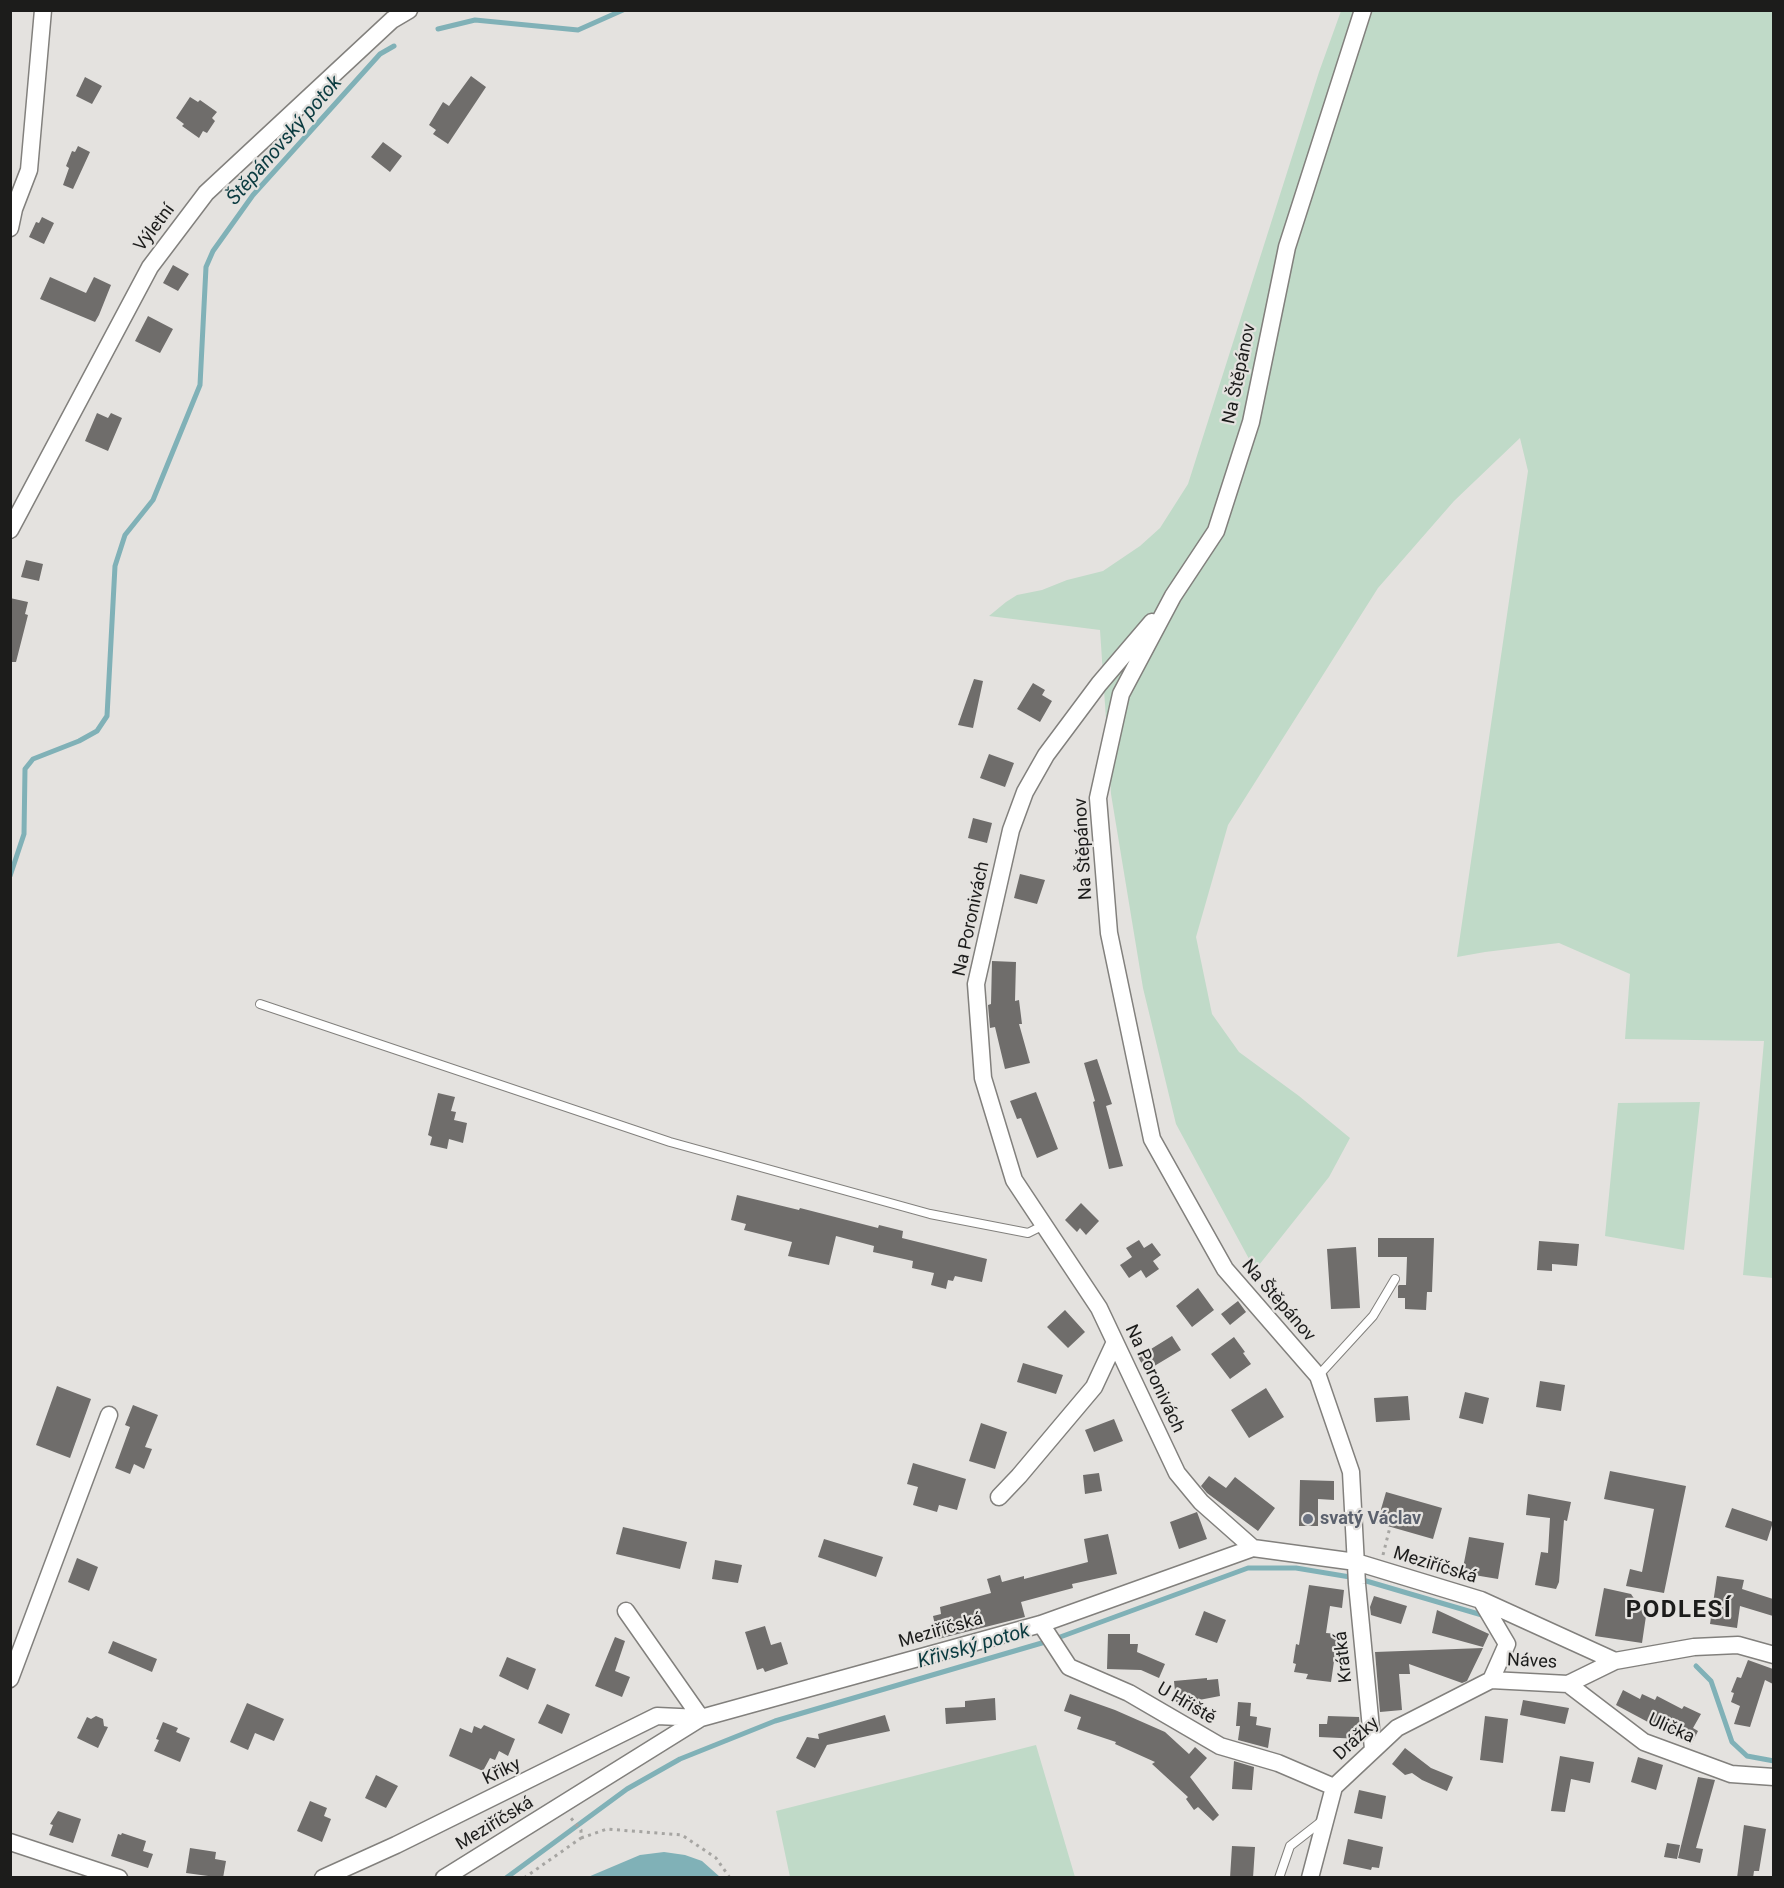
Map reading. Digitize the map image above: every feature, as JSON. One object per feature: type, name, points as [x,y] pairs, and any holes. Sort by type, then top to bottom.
[{"type":"street","points":[[10,228],[12,209],[29,170],[43,10]]},
{"type":"street","name":"Výletní","points":[[10,530],[150,267],[199,203],[392,20],[409,10]]},
{"type":"street","name":"Na Štěpánov","points":[[1356,1573],[1351,1472],[1318,1376],[1225,1269],[1152,1139],[1109,933],[1098,798],[1121,694],[1173,596],[1216,531],[1251,422],[1287,247],[1363,10]]},
{"type":"street","name":"Na Poronivách","points":[[1173,596],[1099,684],[1046,755],[1025,792],[1011,830],[976,984],[983,1078],[1014,1180],[1099,1308],[1177,1473],[1201,1502],[1253,1548]]},
{"type":"street","points":[[999,1497],[1094,1387],[1115,1342]]},
{"type":"street","points":[[10,1679],[109,1415]]},
{"type":"street","name":"Meziříčská","points":[[444,1878],[701,1718],[1044,1628],[1253,1548],[1481,1600]]},
{"type":"street","name":"Krátká","points":[[1356,1573],[1373,1749]]},
{"type":"street","name":"Náves","points":[[1481,1600],[1615,1661]]},
{"type":"street","name":"Náves","points":[[1481,1600],[1507,1644],[1491,1680],[1568,1684],[1615,1661]]},
{"type":"street","points":[[626,1611],[701,1718]]},
{"type":"street","name":"U Hřiště","points":[[1044,1628],[1069,1667],[1129,1693],[1220,1746],[1278,1763],[1334,1787]]},
{"type":"street","points":[[1615,1661],[1694,1647],[1737,1645],[1773,1655]]},
{"type":"street","name":"Drážky","points":[[1310,1878],[1334,1787],[1397,1728],[1491,1680]]},
{"type":"street","name":"Ulička","points":[[1568,1684],[1644,1742],[1731,1774],[1773,1777]]},
{"type":"street","name":"Křiky","points":[[323,1878],[406,1840],[657,1716],[701,1718]]},
{"type":"street","points":[[10,1842],[119,1878]]},
{"type":"lane","points":[[260,1004],[670,1142],[930,1214],[1028,1233],[1044,1225]]},
{"type":"lane","points":[[1318,1376],[1373,1316],[1395,1279]]},
{"type":"lane","points":[[1279,1878],[1290,1846],[1326,1818]]},
{"type":"path","points":[[1382,1559],[1390,1527]]},
{"type":"path","points":[[574,1822],[581,1830],[581,1838]]},
{"type":"path","points":[[524,1878],[581,1838],[608,1829],[682,1835],[717,1858],[730,1878]]},
{"type":"green space","points":[[1341,11],[1773,11],[1773,1278],[1743,1275],[1764,1041],[1625,1039],[1630,974],[1559,943],[1457,957],[1528,471],[1520,438],[1454,501],[1378,588],[1228,825],[1196,937],[1212,1014],[1239,1052],[1299,1096],[1350,1138],[1329,1177],[1255,1270],[1176,1124],[1143,988],[1111,794],[1100,630],[989,616],[1017,595],[1042,590],[1067,580],[1103,571],[1140,546],[1160,528],[1188,484],[1319,72]]},
{"type":"green space","points":[[1700,1102],[1684,1250],[1605,1236],[1618,1103]]},
{"type":"green space","points":[[1036,1745],[1075,1877],[790,1877],[776,1811]]},
{"type":"water","points":[[664,1852],[685,1855],[702,1861],[720,1877],[588,1877],[640,1855]]},
{"type":"building","points":[[471,76],[486,87],[448,144],[433,134],[436,130],[429,125],[443,102],[449,106]]},
{"type":"building","points":[[85,77],[102,86],[92,104],[76,96]]},
{"type":"building","points":[[190,97],[198,102],[200,100],[217,112],[212,118],[215,121],[207,133],[203,131],[199,138],[182,126],[184,124],[176,118]]},
{"type":"building","points":[[383,142],[402,156],[390,172],[371,157]]},
{"type":"building","points":[[78,146],[90,152],[73,189],[63,185],[69,168],[66,166],[72,151],[75,152]]},
{"type":"building","points":[[42,217],[54,223],[44,244],[29,237],[36,222],[39,223]]},
{"type":"building","points":[[173,265],[189,274],[178,291],[163,283]]},
{"type":"building","points":[[50,277],[86,293],[94,277],[111,285],[95,322],[40,299]]},
{"type":"building","points":[[148,316],[173,329],[160,353],[135,341]]},
{"type":"building","points":[[97,413],[108,418],[111,413],[122,418],[108,451],[85,441]]},
{"type":"building","points":[[26,560],[43,564],[39,581],[21,577]]},
{"type":"building","points":[[10,598],[28,602],[25,614],[28,615],[16,662],[10,662]]},
{"type":"building","points":[[974,679],[983,681],[973,728],[958,725]]},
{"type":"building","points":[[1033,683],[1045,690],[1042,695],[1052,701],[1040,722],[1017,709]]},
{"type":"building","points":[[989,754],[1014,763],[1005,787],[980,778]]},
{"type":"building","points":[[973,818],[992,823],[987,843],[968,838]]},
{"type":"building","points":[[1020,874],[1045,880],[1037,904],[1014,898]]},
{"type":"building","points":[[992,961],[1016,962],[1015,1001],[1019,1000],[1022,1024],[1019,1024],[1030,1063],[1005,1069],[995,1027],[990,1028],[988,1005],[991,1004]]},
{"type":"building","points":[[1097,1059],[1112,1104],[1106,1106],[1123,1166],[1109,1169],[1093,1102],[1095,1101],[1084,1063]]},
{"type":"building","points":[[1036,1092],[1058,1149],[1037,1158],[1021,1118],[1017,1119],[1010,1101]]},
{"type":"building","points":[[438,1093],[455,1097],[451,1111],[456,1112],[454,1120],[467,1123],[463,1143],[449,1139],[447,1149],[430,1145],[432,1137],[428,1135]]},
{"type":"building","points":[[737,1195],[878,1228],[879,1225],[903,1231],[902,1238],[987,1259],[982,1282],[955,1276],[953,1281],[948,1280],[946,1289],[931,1285],[934,1273],[912,1268],[913,1261],[873,1252],[874,1246],[836,1236],[829,1265],[788,1256],[792,1242],[744,1230],[746,1224],[731,1220]]},
{"type":"building","points":[[1081,1203],[1099,1221],[1086,1235],[1080,1228],[1077,1232],[1065,1220]]},
{"type":"building","points":[[1378,1238],[1434,1238],[1432,1292],[1427,1292],[1426,1310],[1405,1309],[1405,1298],[1398,1298],[1398,1286],[1406,1285],[1407,1257],[1378,1257]]},
{"type":"building","points":[[1139,1240],[1144,1248],[1152,1243],[1161,1255],[1153,1261],[1159,1269],[1146,1278],[1141,1270],[1129,1278],[1120,1265],[1132,1257],[1126,1248]]},
{"type":"building","points":[[1539,1241],[1579,1244],[1577,1266],[1552,1264],[1552,1271],[1537,1270]]},
{"type":"building","points":[[1356,1247],[1360,1308],[1331,1309],[1327,1249]]},
{"type":"building","points":[[1198,1288],[1214,1310],[1192,1327],[1176,1306]]},
{"type":"building","points":[[1238,1301],[1246,1312],[1230,1325],[1221,1314]]},
{"type":"building","points":[[1065,1310],[1085,1332],[1068,1348],[1047,1327]]},
{"type":"building","points":[[1172,1336],[1181,1350],[1146,1371],[1138,1357]]},
{"type":"building","points":[[1234,1337],[1251,1364],[1230,1379],[1211,1354]]},
{"type":"building","points":[[1023,1363],[1063,1375],[1056,1394],[1017,1382]]},
{"type":"building","points":[[1540,1381],[1565,1385],[1561,1411],[1536,1407]]},
{"type":"building","points":[[57,1386],[91,1399],[70,1458],[36,1445]]},
{"type":"building","points":[[1266,1388],[1284,1417],[1249,1438],[1231,1410]]},
{"type":"building","points":[[1465,1392],[1489,1398],[1483,1424],[1459,1418]]},
{"type":"building","points":[[1408,1396],[1410,1420],[1376,1422],[1374,1398]]},
{"type":"building","points":[[133,1405],[158,1415],[145,1447],[152,1449],[144,1469],[134,1464],[130,1474],[115,1468],[130,1427],[125,1425]]},
{"type":"building","points":[[1114,1419],[1123,1441],[1094,1452],[1085,1430]]},
{"type":"building","points":[[981,1423],[1007,1432],[995,1469],[969,1461]]},
{"type":"building","points":[[913,1463],[966,1479],[957,1510],[939,1505],[937,1512],[913,1505],[918,1487],[907,1484]]},
{"type":"building","points":[[1610,1471],[1686,1486],[1664,1593],[1626,1586],[1630,1569],[1642,1572],[1654,1509],[1604,1499]]},
{"type":"building","points":[[1099,1473],[1102,1491],[1085,1494],[1083,1475]]},
{"type":"building","points":[[1209,1476],[1226,1488],[1235,1477],[1275,1508],[1258,1531],[1207,1493],[1201,1486]]},
{"type":"building","points":[[1300,1480],[1334,1481],[1334,1500],[1318,1499],[1318,1526],[1299,1526]]},
{"type":"building","points":[[1386,1492],[1442,1508],[1433,1539],[1377,1523]]},
{"type":"building","points":[[1528,1494],[1571,1502],[1567,1521],[1564,1520],[1559,1582],[1556,1589],[1535,1585],[1541,1552],[1548,1553],[1550,1518],[1526,1515]]},
{"type":"building","points":[[1732,1508],[1773,1522],[1767,1541],[1725,1527]]},
{"type":"building","points":[[1197,1512],[1207,1539],[1179,1549],[1170,1522]]},
{"type":"building","points":[[623,1527],[687,1542],[680,1569],[616,1554]]},
{"type":"building","points":[[1108,1534],[1117,1574],[1072,1584],[1073,1588],[1021,1602],[1025,1617],[938,1639],[933,1616],[941,1614],[940,1607],[991,1593],[987,1579],[1000,1575],[1002,1582],[1024,1576],[1024,1579],[1088,1562],[1084,1539]]},
{"type":"building","points":[[1469,1537],[1504,1543],[1498,1579],[1462,1573]]},
{"type":"building","points":[[824,1539],[883,1557],[876,1577],[818,1557]]},
{"type":"building","points":[[77,1558],[98,1567],[89,1591],[68,1582]]},
{"type":"building","points":[[715,1560],[742,1565],[738,1583],[712,1579]]},
{"type":"building","points":[[1717,1576],[1744,1580],[1742,1589],[1773,1599],[1773,1616],[1740,1606],[1737,1628],[1710,1624]]},
{"type":"building","points":[[1309,1585],[1344,1590],[1342,1608],[1330,1606],[1326,1633],[1338,1634],[1331,1682],[1306,1679],[1308,1674],[1294,1672],[1296,1644],[1299,1645]]},
{"type":"building","points":[[1604,1588],[1631,1594],[1646,1616],[1642,1643],[1595,1636]]},
{"type":"building","points":[[1374,1596],[1407,1606],[1401,1624],[1371,1615],[1370,1607]]},
{"type":"building","points":[[1437,1610],[1489,1634],[1483,1647],[1432,1633]]},
{"type":"building","points":[[1204,1611],[1226,1620],[1217,1643],[1195,1635]]},
{"type":"building","points":[[765,1626],[771,1645],[781,1642],[788,1664],[765,1672],[763,1668],[757,1670],[745,1632]]},
{"type":"building","points":[[1108,1634],[1130,1634],[1130,1644],[1138,1644],[1137,1652],[1165,1664],[1159,1678],[1141,1670],[1107,1669]]},
{"type":"building","points":[[615,1637],[625,1641],[615,1671],[630,1677],[622,1697],[595,1686]]},
{"type":"building","points":[[113,1641],[157,1659],[152,1672],[108,1653]]},
{"type":"building","points":[[1483,1648],[1467,1681],[1462,1683],[1409,1664],[1410,1674],[1399,1674],[1402,1710],[1380,1712],[1375,1652]]},
{"type":"building","points":[[507,1657],[536,1669],[528,1690],[499,1676]]},
{"type":"building","points":[[1748,1660],[1773,1669],[1773,1684],[1765,1680],[1750,1727],[1734,1724],[1740,1706],[1731,1702],[1734,1693],[1731,1692],[1737,1677],[1741,1678]]},
{"type":"building","points":[[1207,1678],[1207,1680],[1218,1679],[1220,1696],[1199,1700],[1199,1706],[1185,1707],[1185,1701],[1176,1702],[1174,1681]]},
{"type":"building","points":[[1623,1690],[1640,1699],[1642,1694],[1655,1700],[1657,1696],[1682,1709],[1684,1706],[1701,1714],[1693,1728],[1698,1731],[1691,1745],[1616,1705]]},
{"type":"building","points":[[1070,1694],[1115,1710],[1165,1732],[1189,1754],[1195,1747],[1207,1758],[1190,1777],[1219,1815],[1213,1821],[1198,1807],[1194,1810],[1186,1799],[1188,1797],[1152,1764],[1155,1762],[1115,1744],[1116,1742],[1077,1729],[1081,1717],[1064,1711]]},
{"type":"building","points":[[995,1698],[996,1720],[946,1724],[945,1708],[965,1707],[965,1701]]},
{"type":"building","points":[[1523,1700],[1569,1708],[1565,1724],[1520,1715]]},
{"type":"building","points":[[1238,1702],[1251,1703],[1250,1716],[1257,1717],[1256,1725],[1271,1728],[1268,1748],[1238,1740],[1240,1726],[1236,1726]]},
{"type":"building","points":[[247,1703],[284,1719],[274,1741],[255,1733],[248,1750],[230,1742]]},
{"type":"building","points":[[547,1704],[570,1714],[562,1734],[538,1723]]},
{"type":"building","points":[[885,1715],[890,1731],[827,1745],[815,1768],[796,1758],[807,1737],[819,1739],[818,1734]]},
{"type":"building","points":[[96,1716],[103,1719],[104,1726],[108,1727],[98,1748],[77,1738],[87,1717],[91,1719]]},
{"type":"building","points":[[1328,1716],[1359,1717],[1361,1739],[1319,1737],[1319,1724],[1327,1724]]},
{"type":"building","points":[[1485,1716],[1508,1719],[1503,1763],[1480,1760]]},
{"type":"building","points":[[163,1722],[178,1728],[176,1732],[190,1738],[180,1762],[154,1751]]},
{"type":"building","points":[[484,1725],[515,1739],[508,1756],[499,1751],[495,1760],[490,1758],[483,1771],[449,1756],[460,1728],[472,1733],[474,1726],[481,1729]]},
{"type":"building","points":[[1405,1748],[1431,1768],[1453,1777],[1447,1791],[1412,1773],[1405,1775],[1392,1764]]},
{"type":"building","points":[[1560,1756],[1594,1762],[1590,1783],[1571,1779],[1565,1812],[1551,1811]]},
{"type":"building","points":[[1638,1757],[1663,1765],[1656,1790],[1631,1782]]},
{"type":"building","points":[[1234,1761],[1254,1767],[1252,1790],[1232,1789]]},
{"type":"building","points":[[376,1775],[398,1786],[386,1808],[365,1798]]},
{"type":"building","points":[[1698,1777],[1715,1780],[1696,1848],[1703,1849],[1700,1863],[1678,1858]]},
{"type":"building","points":[[1359,1790],[1386,1796],[1382,1819],[1354,1813]]},
{"type":"building","points":[[310,1801],[327,1808],[324,1816],[331,1819],[322,1842],[297,1831]]},
{"type":"building","points":[[58,1811],[81,1819],[73,1843],[49,1835],[53,1825],[50,1824]]},
{"type":"building","points":[[1744,1825],[1766,1829],[1759,1871],[1754,1871],[1753,1878],[1737,1878]]},
{"type":"building","points":[[122,1833],[146,1841],[143,1851],[153,1854],[148,1868],[111,1856],[118,1834]]},
{"type":"building","points":[[1348,1839],[1383,1847],[1379,1868],[1372,1867],[1371,1870],[1343,1864]]},
{"type":"building","points":[[1667,1843],[1680,1845],[1677,1859],[1664,1857]]},
{"type":"building","points":[[1232,1846],[1255,1847],[1253,1878],[1230,1878]]},
{"type":"building","points":[[190,1848],[216,1852],[215,1859],[226,1861],[223,1878],[186,1873]]},
{"type":"waterway","name":"Štěpánovský potok","points":[[438,29],[475,20],[578,30],[623,10]]},
{"type":"waterway","name":"Štěpánovský potok","points":[[10,876],[24,834],[25,769],[33,759],[79,741],[97,731],[107,716],[115,566],[125,535],[153,500],[200,385],[206,267],[213,251],[253,195],[380,54],[394,46]]},
{"type":"waterway","name":"Křivský potok","points":[[506,1878],[627,1789],[680,1759],[775,1721],[1052,1640],[1248,1568],[1296,1568],[1356,1578],[1482,1615]]},
{"type":"waterway","name":"Křivský potok","points":[[1696,1666],[1711,1681],[1732,1742],[1747,1756],[1774,1761]]},
{"type":"place","name":"svatý Václav","points":[[1308,1519]]},
{"type":"district","name":"PODLESÍ","points":[[1679,1611]]}]
